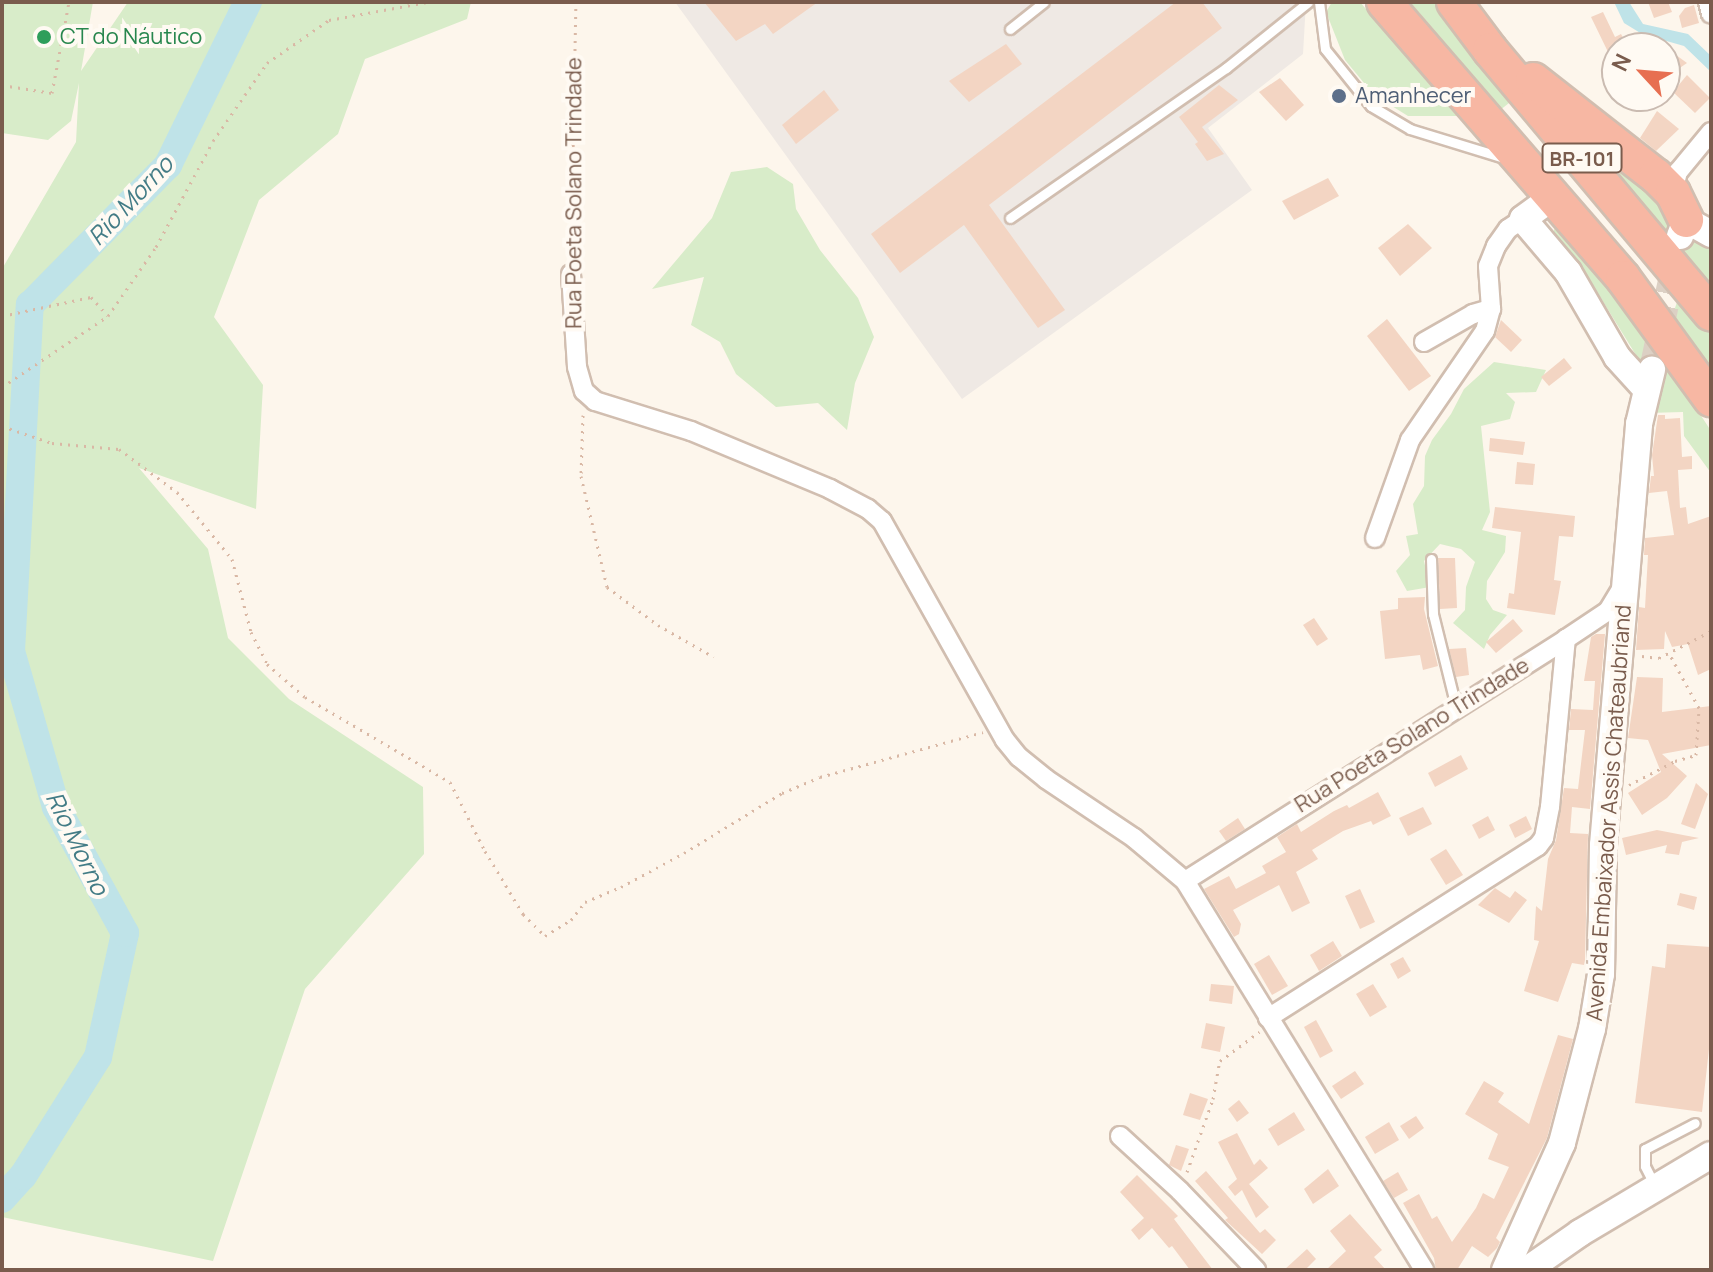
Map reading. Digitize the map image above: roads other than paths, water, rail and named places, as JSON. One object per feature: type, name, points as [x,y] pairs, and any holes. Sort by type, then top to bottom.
[{"type":"highway","name":"BR-101","points":[[1384,2],[1623,278],[1711,399]]},
{"type":"highway","name":"BR-101","points":[[1454,2],[1490,50],[1711,313]]},
{"type":"highway","points":[[1490,50],[1572,109],[1688,221]]},
{"type":"main road","points":[[1523,219],[1553,197]]},
{"type":"main road","name":"Avenida Embaixador Assis Chateaubriand","points":[[1505,1270],[1562,1143],[1592,1029],[1601,974],[1603,845],[1639,424],[1649,380],[1617,357],[1568,272],[1523,219]]},
{"type":"main road","points":[[1527,1270],[1655,1186],[1711,1155]]},
{"type":"street","points":[[1708,2],[1711,14]]},
{"type":"street","points":[[1688,221],[1678,172],[1711,132]]},
{"type":"street","points":[[1375,538],[1410,440],[1438,395],[1470,357],[1485,331],[1491,309],[1488,266],[1508,229],[1523,219]]},
{"type":"street","name":"Rua Poeta Solano Trindade","points":[[571,274],[576,355],[584,391],[612,408],[691,431],[868,509],[882,521],[998,728],[1019,757],[1046,779],[1134,838],[1185,881],[1608,611],[1627,578]]},
{"type":"street","points":[[1424,342],[1473,314],[1491,309]]},
{"type":"street","points":[[1269,1021],[1538,846],[1544,838],[1550,807],[1566,639]]},
{"type":"street","points":[[1185,881],[1424,1270]]},
{"type":"street","points":[[1120,1136],[1180,1191],[1256,1270]]},
{"type":"lane","points":[[1010,29],[1044,2]]},
{"type":"lane","points":[[1010,218],[1226,68],[1308,2]]},
{"type":"lane","points":[[1319,2],[1325,49],[1371,106],[1410,129],[1523,163]]},
{"type":"lane","points":[[1431,559],[1433,614],[1456,707]]},
{"type":"lane","points":[[1655,1186],[1645,1166],[1645,1149],[1695,1123]]},
{"type":"water","points":[[1614,2],[1629,2],[1643,24],[1679,32],[1639,32],[1624,23]]},
{"type":"water","points":[[1681,32],[1688,34],[1711,56],[1711,72],[1681,45]]},
{"type":"waterway","name":"Rio Morno","points":[[2,1199],[23,1176],[98,1057],[125,933],[56,807],[11,651],[30,305],[168,165],[248,2]]},
{"type":"tunnel","points":[[1652,370],[1676,257]]},
{"type":"place","name":"CT do Náutico","points":[[44,37]]},
{"type":"place","name":"Amanhecer","points":[[1339,96]]}]
